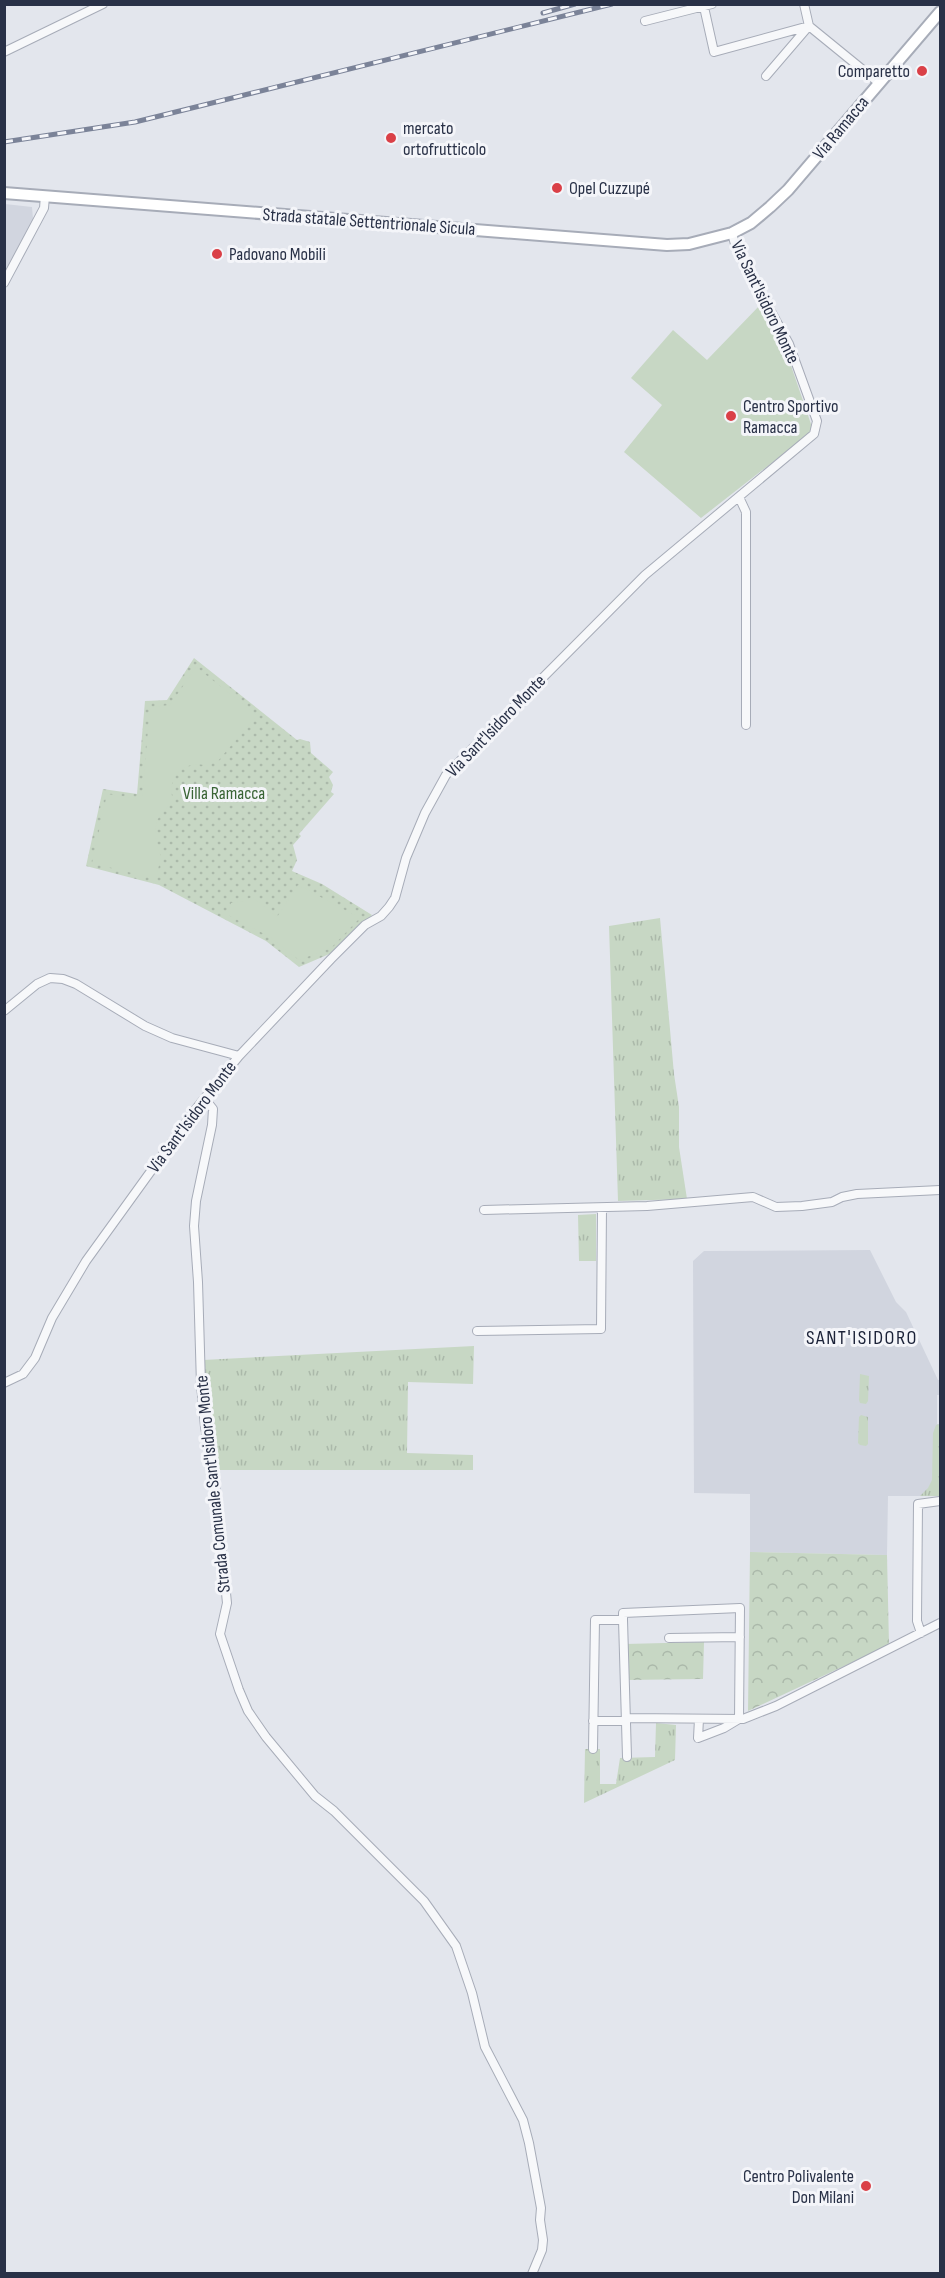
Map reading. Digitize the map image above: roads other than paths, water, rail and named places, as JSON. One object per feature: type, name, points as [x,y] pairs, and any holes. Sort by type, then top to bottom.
[{"type":"main road","name":"Via Ramacca","points":[[732,233],[750,223],[788,190],[940,12]]},
{"type":"main road","name":"Strada statale Settentrionale Sicula","points":[[4,193],[667,245],[708,240],[732,233]]},
{"type":"street","points":[[4,52],[103,4]]},
{"type":"street","points":[[804,4],[809,26],[879,83]]},
{"type":"street","points":[[645,21],[708,6],[714,52],[809,26]]},
{"type":"street","points":[[766,76],[809,26]]},
{"type":"street","points":[[4,283],[44,208],[45,196]]},
{"type":"street","name":"Via Sant'Isidoro Monte","points":[[4,1383],[23,1374],[35,1358],[52,1317],[86,1261],[239,1056],[365,925],[381,916],[390,907],[395,898],[406,858],[425,813],[446,775],[645,575],[810,439],[817,427],[817,421],[789,344],[736,248],[732,233]]},
{"type":"street","points":[[739,497],[746,512],[746,724]]},
{"type":"street","points":[[4,1011],[37,984],[50,978],[63,979],[76,984],[145,1026],[172,1038],[239,1056]]},
{"type":"street","name":"Strada Comunale Sant'Isidoro Monte","points":[[205,1099],[213,1109],[212,1125],[196,1201],[194,1226],[201,1385],[205,1427],[214,1474],[227,1603],[220,1634],[248,1711],[266,1737],[315,1796],[334,1811],[424,1901],[456,1946],[472,1993],[485,2047],[523,2120],[529,2143],[541,2208],[543,2240],[542,2250],[532,2274]]},
{"type":"street","points":[[484,1210],[646,1206],[753,1197],[776,1207],[802,1206],[832,1202],[857,1194],[940,1191]]},
{"type":"street","points":[[477,1331],[601,1329],[602,1208]]},
{"type":"street","points":[[921,1633],[917,1621],[918,1504],[940,1501]]},
{"type":"street","points":[[627,1757],[623,1613],[740,1608],[739,1719]]},
{"type":"street","points":[[593,1749],[595,1620],[623,1620]]},
{"type":"street","points":[[699,1719],[698,1738],[724,1728],[739,1719],[776,1706],[940,1623]]},
{"type":"street","points":[[669,1638],[740,1637]]},
{"type":"street","points":[[593,1721],[739,1719]]},
{"type":"railway","points":[[543,13],[575,4]]},
{"type":"railway","points":[[4,142],[135,122],[612,4]]},
{"type":"place","name":"Comparetto","points":[[922,71]]},
{"type":"place","name":"mercato ortofrutticolo","points":[[391,138]]},
{"type":"place","name":"Opel Cuzzupé","points":[[557,188]]},
{"type":"place","name":"Padovano Mobili","points":[[217,254]]},
{"type":"place","name":"Centro Sportivo Ramacca","points":[[731,416]]},
{"type":"place","name":"Centro Polivalente Don Milani","points":[[866,2186]]},
{"type":"district","name":"SANT'ISIDORO","points":[[862,1338]]},
{"type":"park label","name":"Villa Ramacca","points":[[224,793]]}]
